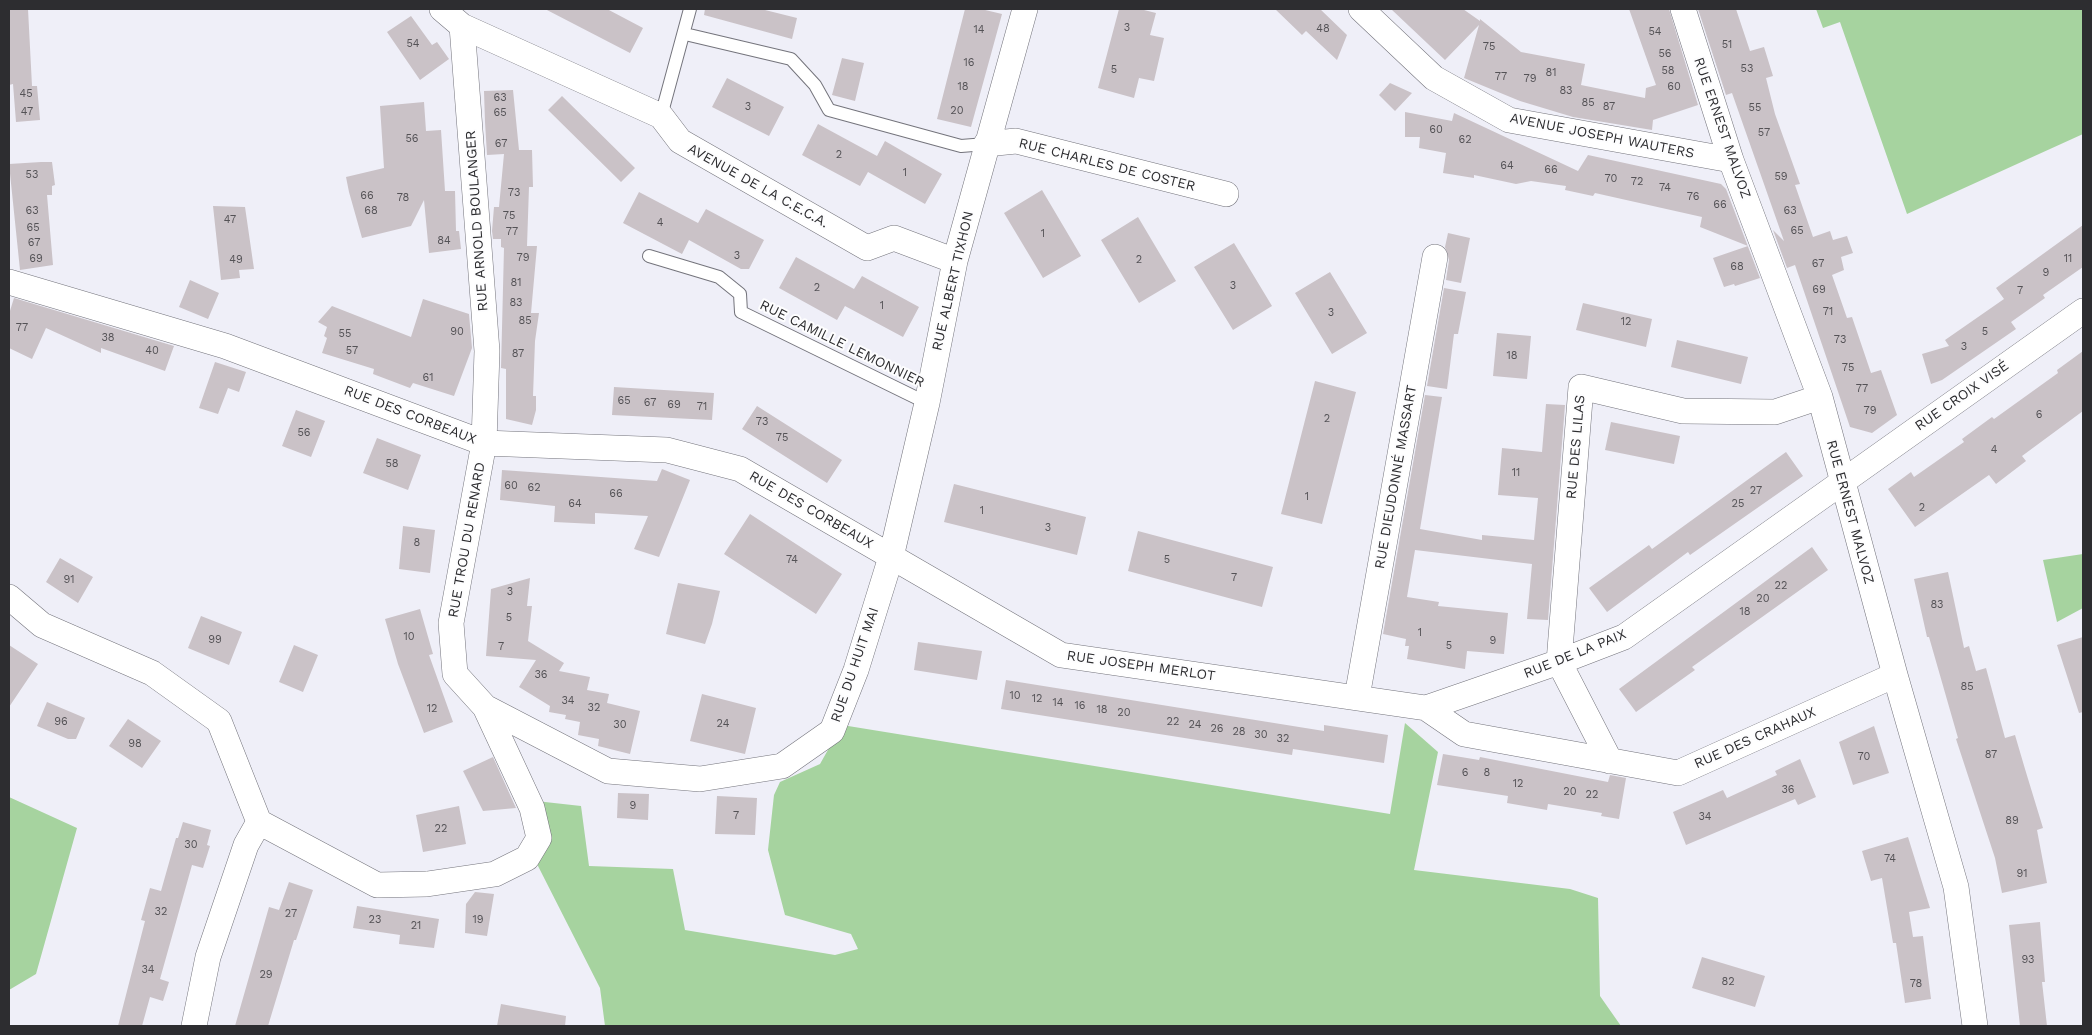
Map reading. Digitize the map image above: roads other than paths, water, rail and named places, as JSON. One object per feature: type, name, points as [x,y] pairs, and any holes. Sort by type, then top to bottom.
[{"type":"street","points":[[442,9],[462,26]]},
{"type":"street","name":"RUE ALBERT TIXHON","points":[[891,556],[927,403],[955,261],[1025,9]]},
{"type":"street","name":"AVENUE JOSEPH WAUTERS","points":[[1361,9],[1434,78],[1509,120],[1731,160]]},
{"type":"street","name":"RUE ERNEST MALVOZ","points":[[1683,9],[1731,160],[1820,397],[1841,481],[1956,887],[1975,1026]]},
{"type":"street","name":"AVENUE DE LA C.E.C.A.","points":[[462,26],[661,116],[680,141],[868,248],[894,238],[955,261]]},
{"type":"street","name":"RUE ARNOLD BOULANGER","points":[[462,26],[487,351],[484,443]]},
{"type":"street","name":"RUE CHARLES DE COSTER","points":[[986,144],[1016,142],[1226,194]]},
{"type":"street","name":"RUE DIEUDONNÉ MASSART","points":[[1357,696],[1435,257]]},
{"type":"street","name":"RUE DES CORBEAUX","points":[[9,282],[225,346],[484,443],[666,450],[740,469],[891,556]]},
{"type":"street","name":"RUE CROIX VISÉ","points":[[1841,481],[2083,311]]},
{"type":"street","name":"RUE DES LILAS","points":[[1559,662],[1581,386],[1684,411],[1775,412],[1820,397]]},
{"type":"street","name":"RUE TROU DU RENARD","points":[[259,822],[377,885],[427,884],[495,874],[527,858],[539,838],[532,808],[485,707],[455,674],[451,623],[484,443]]},
{"type":"street","name":"RUE DE LA PAIX","points":[[1357,696],[1426,708],[1559,662],[1624,637],[1841,481]]},
{"type":"street","name":"RUE JOSEPH MERLOT","points":[[891,556],[1061,655],[1357,696]]},
{"type":"street","name":"RUE DU HUIT MAI","points":[[485,707],[608,771],[700,779],[782,766],[832,731],[856,670],[891,556]]},
{"type":"street","points":[[9,597],[42,625],[152,673],[219,721],[259,822],[246,845],[208,957],[194,1026]]},
{"type":"street","points":[[1559,662],[1610,761]]},
{"type":"street","name":"RUE DES CRAHAUX","points":[[1426,708],[1464,734],[1678,773],[1895,675]]},
{"type":"lane","points":[[661,116],[685,34],[690,9]]},
{"type":"lane","points":[[685,34],[791,59],[814,85],[829,110],[961,146],[986,144]]},
{"type":"lane","name":"RUE CAMILLE LEMONNIER","points":[[649,256],[719,277],[740,294],[740,312],[927,403]]}]
